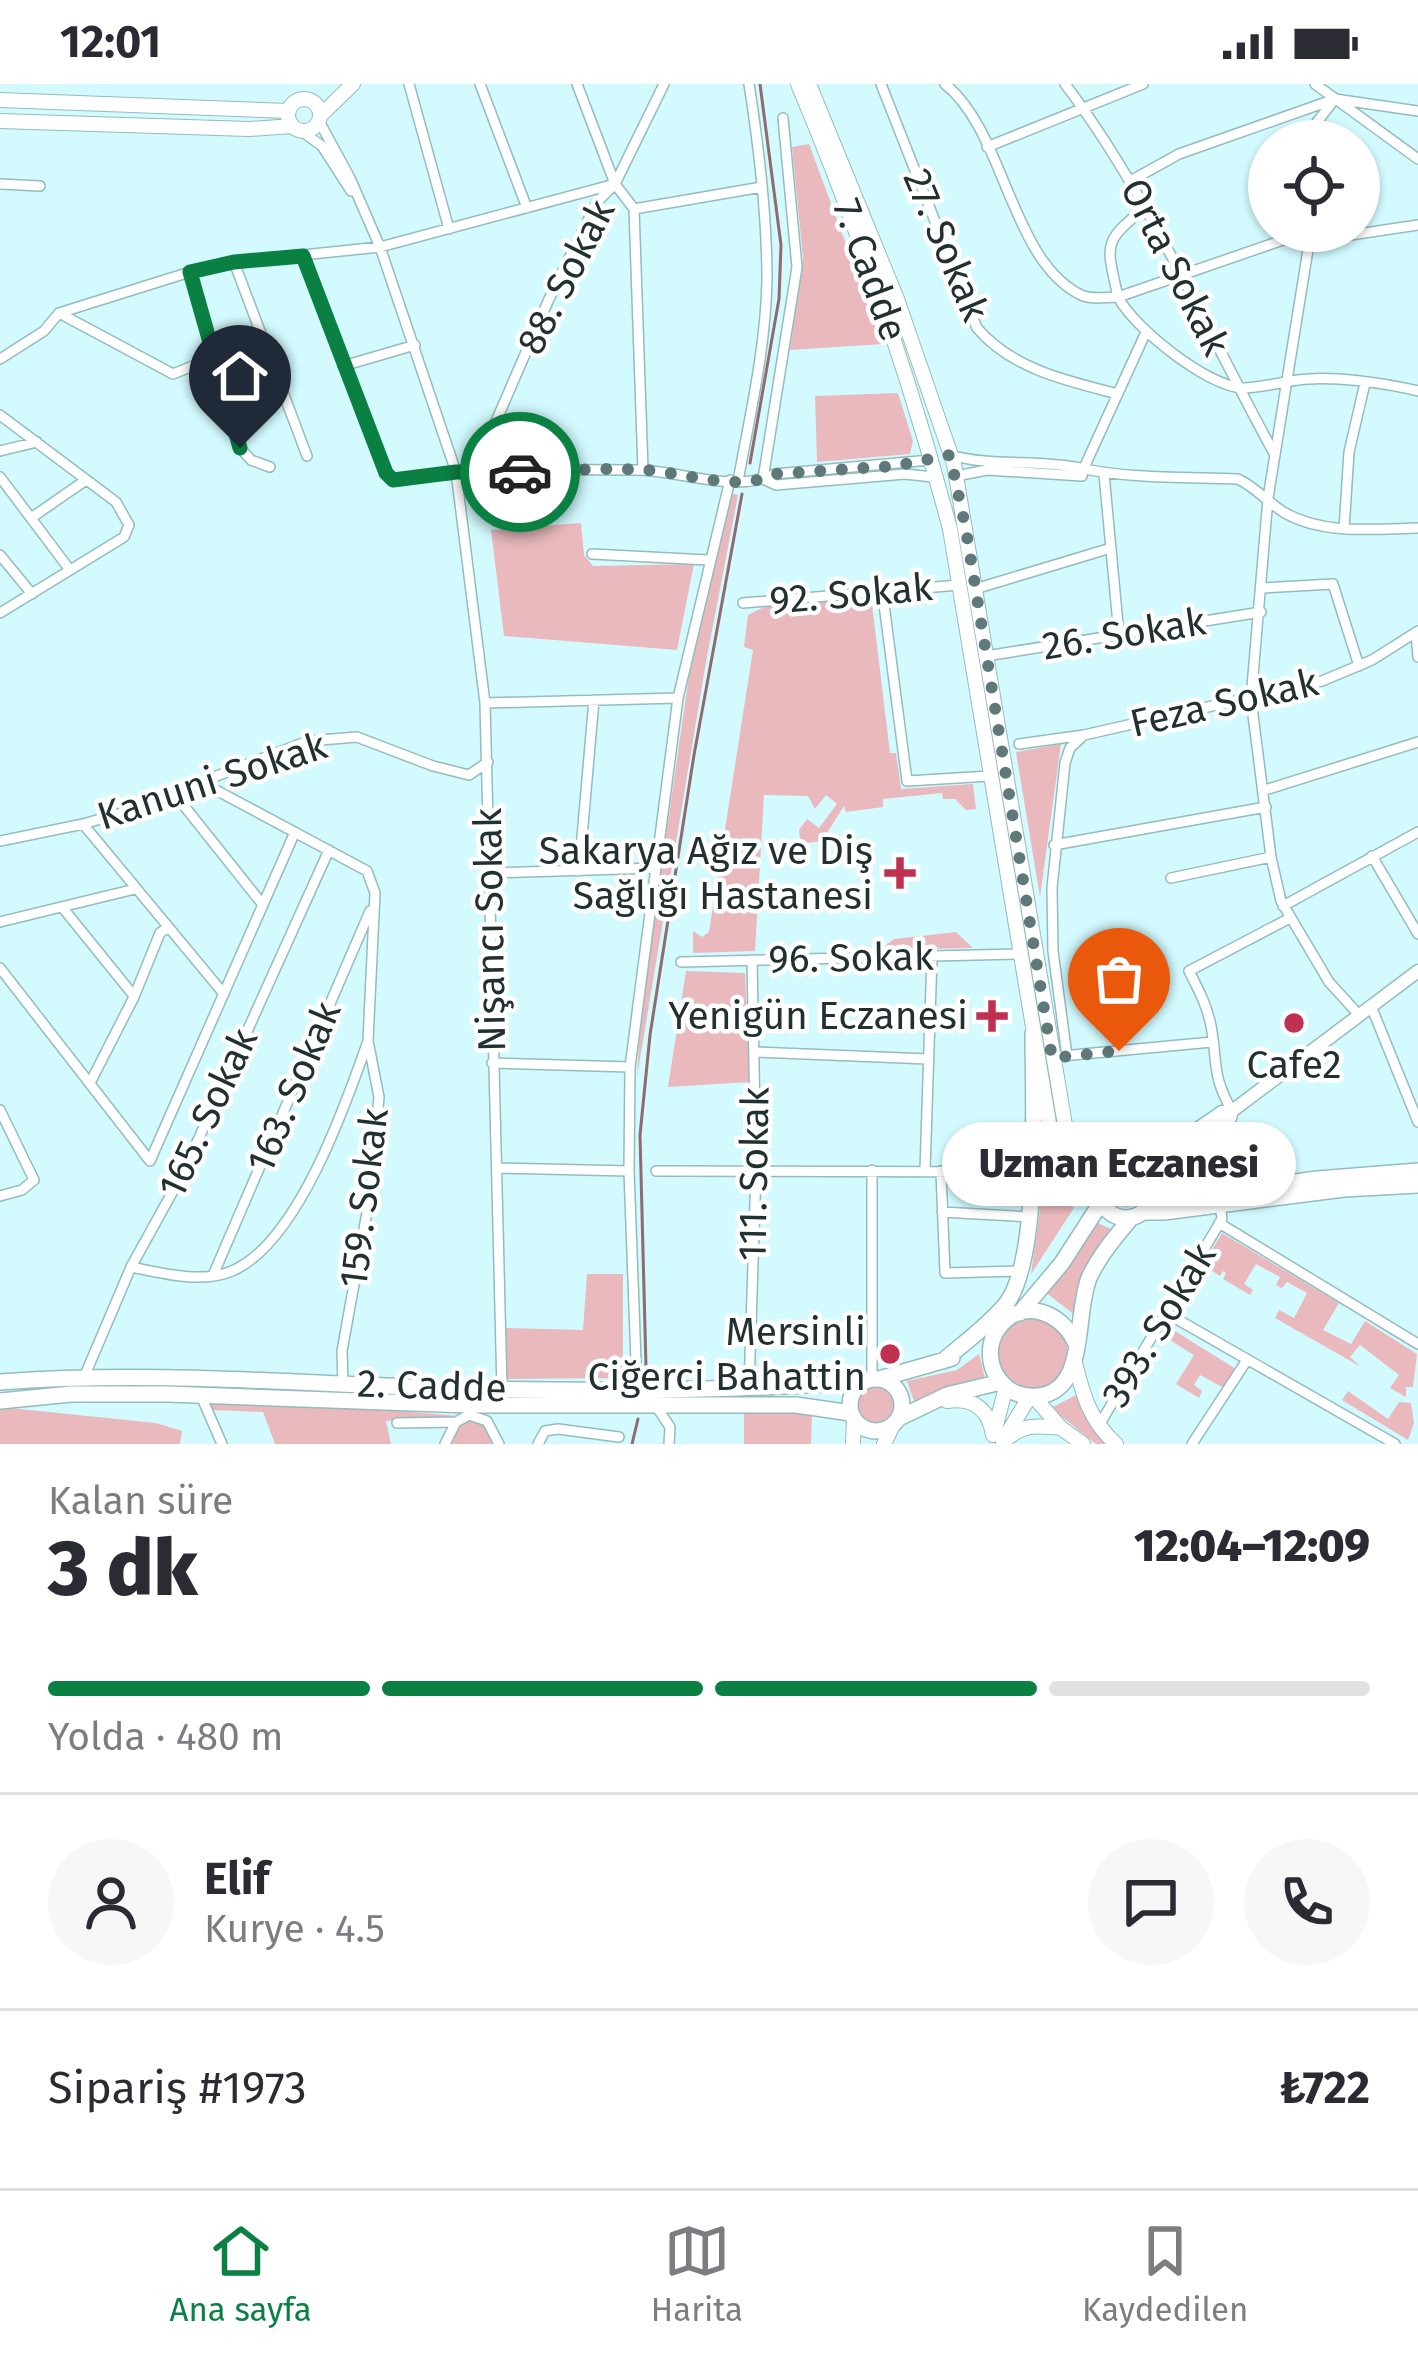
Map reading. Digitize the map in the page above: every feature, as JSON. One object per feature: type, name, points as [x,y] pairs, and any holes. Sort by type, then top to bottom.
[{"type":"main road","points":[[295,116],[322,84]]},
{"type":"main road","points":[[0,100],[295,116],[309,130],[353,84]]},
{"type":"main road","name":"7. Cadde","points":[[799,84],[879,289],[925,432],[933,477]]},
{"type":"main road","name":"7. Cadde","points":[[809,84],[897,299],[955,477]]},
{"type":"main road","points":[[0,121],[249,129],[295,116],[314,102],[319,118]]},
{"type":"main road","points":[[930,460],[950,455]]},
{"type":"main road","points":[[1418,1171],[1189,1197],[1166,1195],[1125,1167],[1088,1163],[1068,1143],[1059,1057],[986,656],[967,587],[933,477],[955,477],[967,587],[990,776],[1033,1034],[1052,1141],[1076,1186],[1101,1200],[1114,1215],[1418,1185]]},
{"type":"main road","points":[[944,1361],[1006,1304],[1018,1271],[1034,1172],[1033,1034]]},
{"type":"main road","points":[[1212,1131],[1222,1172],[1245,1189]]},
{"type":"main road","points":[[944,1361],[971,1348],[1019,1312],[1062,1263],[1101,1200],[1103,1181],[1125,1167]]},
{"type":"main road","points":[[1116,1444],[1098,1427],[1084,1401],[1075,1342],[1091,1273],[1137,1214],[1150,1185]]},
{"type":"main road","points":[[1019,1312],[1042,1311],[1054,1316],[1075,1342]]},
{"type":"main road","points":[[1000,1326],[990,1348],[994,1372],[1004,1385],[1032,1396],[1083,1444]]},
{"type":"main road","name":"2. Cadde","points":[[0,1382],[85,1376],[502,1389],[749,1388],[872,1380],[944,1361]]},
{"type":"main road","points":[[997,1441],[1032,1396],[1056,1390],[1075,1363]]},
{"type":"main road","points":[[853,1444],[854,1391],[872,1380],[900,1393],[896,1422],[884,1444]]},
{"type":"main road","points":[[853,1416],[867,1430],[885,1430],[947,1395],[1004,1385]]},
{"type":"main road","points":[[997,1441],[1004,1385]]},
{"type":"main road","name":"2. Cadde","points":[[0,1401],[71,1394],[469,1410],[796,1405],[853,1416]]},
{"type":"main road","points":[[930,1404],[964,1399],[978,1405],[991,1420],[997,1441]]},
{"type":"main road","points":[[997,1441],[1030,1424],[1061,1428]]},
{"type":"street","points":[[409,84],[448,229]]},
{"type":"street","points":[[480,84],[526,208]]},
{"type":"street","points":[[577,84],[615,184],[634,209],[643,470]]},
{"type":"street","name":"88. Sokak","points":[[474,472],[549,299],[597,202],[615,184],[664,84]]},
{"type":"street","points":[[638,1389],[630,1067],[678,698],[708,560],[734,481],[756,380],[767,281],[762,187],[748,84]]},
{"type":"street","name":"27. Sokak","points":[[881,84],[977,328],[995,347],[1050,376],[1118,394]]},
{"type":"street","points":[[945,84],[969,107],[1026,228],[1058,277],[1084,297],[1118,297],[1251,252]]},
{"type":"street","name":"Orta Sokak","points":[[1066,84],[1147,206],[1276,457]]},
{"type":"street","points":[[987,148],[1143,84]]},
{"type":"street","points":[[1315,84],[1418,159]]},
{"type":"street","points":[[1320,120],[1335,100]]},
{"type":"street","points":[[1132,180],[1179,154],[1335,100],[1418,111]]},
{"type":"street","points":[[295,116],[322,146],[358,200]]},
{"type":"street","points":[[319,118],[358,200]]},
{"type":"street","points":[[764,479],[797,267],[783,118]]},
{"type":"street","points":[[0,184],[40,186]]},
{"type":"street","points":[[0,359],[44,331],[59,313],[190,272],[234,262],[380,247],[615,184]]},
{"type":"street","points":[[634,209],[762,187]]},
{"type":"street","name":"Nişancı Sokak","points":[[358,200],[380,247],[456,472],[485,704],[502,1389]]},
{"type":"street","points":[[1147,206],[1109,243],[1118,297],[1146,332],[1188,364],[1238,388],[1298,379],[1418,391]]},
{"type":"street","points":[[1380,228],[1418,225]]},
{"type":"street","points":[[1307,252],[1268,498],[1251,699],[1271,857],[1283,906],[1329,982],[1359,1015]]},
{"type":"street","points":[[303,256],[343,366],[393,480],[456,472],[643,470],[734,481],[930,460]]},
{"type":"street","points":[[234,262],[307,456]]},
{"type":"street","points":[[190,272],[240,448],[251,460],[270,467]]},
{"type":"street","points":[[59,313],[173,374],[215,358]]},
{"type":"street","points":[[955,477],[987,470],[1082,476],[1146,332]]},
{"type":"street","points":[[343,366],[415,345]]},
{"type":"street","points":[[1343,529],[1349,452],[1365,383]]},
{"type":"street","points":[[0,415],[116,502],[129,525],[124,537],[0,613]]},
{"type":"street","points":[[0,451],[37,442]]},
{"type":"street","points":[[950,455],[1104,474],[1238,479],[1285,513],[1343,529],[1418,528]]},
{"type":"street","points":[[764,479],[776,484],[904,474],[933,477]]},
{"type":"street","points":[[1104,474],[1119,635]]},
{"type":"street","points":[[0,477],[70,571]]},
{"type":"street","points":[[31,518],[86,480]]},
{"type":"street","name":"92. Sokak","points":[[743,603],[967,587],[1111,548]]},
{"type":"street","points":[[592,554],[708,560]]},
{"type":"street","points":[[0,555],[32,595]]},
{"type":"street","points":[[1263,588],[1334,584],[1359,666]]},
{"type":"street","points":[[882,590],[907,781],[990,776]]},
{"type":"street","name":"26. Sokak","points":[[986,656],[1261,611]]},
{"type":"street","points":[[1417,632],[1418,657]]},
{"type":"street","name":"Feza Sokak","points":[[1019,744],[1084,735],[1340,676],[1417,632]]},
{"type":"street","points":[[485,704],[678,698]]},
{"type":"street","points":[[579,871],[594,700]]},
{"type":"street","points":[[1084,735],[1070,748],[1065,763],[1054,845],[1059,1057],[1212,1042]]},
{"type":"street","name":"Kanuni Sokak","points":[[0,841],[177,797],[202,782],[308,741],[357,736],[469,775],[488,763]]},
{"type":"street","points":[[1264,790],[1418,742]]},
{"type":"street","points":[[202,782],[329,850]]},
{"type":"street","points":[[177,797],[263,906]]},
{"type":"street","points":[[1054,845],[1266,807]]},
{"type":"street","points":[[83,824],[224,994]]},
{"type":"street","points":[[0,968],[4,982],[150,1161],[295,832]]},
{"type":"street","points":[[1283,906],[1418,832]]},
{"type":"street","name":"159. Sokak","points":[[329,850],[367,871],[374,901],[368,1041],[379,1097],[371,1190],[343,1351],[343,1384]]},
{"type":"street","name":"165. Sokak","points":[[85,1376],[130,1267],[184,1172],[329,850]]},
{"type":"street","points":[[1372,856],[1418,934]]},
{"type":"street","points":[[1171,878],[1271,857]]},
{"type":"street","points":[[488,873],[656,868]]},
{"type":"street","points":[[0,922],[135,889]]},
{"type":"street","name":"163. Sokak","points":[[214,1273],[374,901]]},
{"type":"street","points":[[62,907],[134,997]]},
{"type":"street","points":[[1150,1185],[1230,1118],[1232,1111],[1217,1084],[1204,999],[1189,971],[1290,918]]},
{"type":"street","points":[[89,1082],[166,928]]},
{"type":"street","name":"96. Sokak","points":[[681,962],[1021,954]]},
{"type":"street","points":[[926,1170],[932,956]]},
{"type":"street","name":"111. Sokak","points":[[749,1388],[756,1170],[752,961]]},
{"type":"street","points":[[1125,1167],[1155,1158],[1222,1112],[1232,1111],[1418,971]]},
{"type":"street","points":[[1371,1006],[1418,1122]]},
{"type":"street","points":[[130,1267],[181,1277],[232,1271],[263,1246],[300,1204],[347,1102],[368,1041]]},
{"type":"street","points":[[754,1052],[928,1059]]},
{"type":"street","points":[[492,1063],[630,1067]]},
{"type":"street","points":[[0,1110],[34,1180],[22,1190],[0,1196]]},
{"type":"street","points":[[0,1142],[15,1137]]},
{"type":"street","points":[[499,1168],[629,1171]]},
{"type":"street","points":[[656,1171],[1034,1172]]},
{"type":"street","points":[[872,1171],[872,1380]]},
{"type":"street","points":[[940,1171],[945,1273],[1018,1271]]},
{"type":"street","points":[[1220,1204],[1219,1223],[1418,1343]]},
{"type":"street","points":[[942,1212],[1030,1217]]},
{"type":"street","name":"393. Sokak","points":[[1098,1427],[1219,1223]]},
{"type":"street","points":[[1168,1313],[1395,1444]]},
{"type":"street","points":[[1192,1444],[1246,1360]]},
{"type":"street","points":[[201,1396],[223,1444]]},
{"type":"street","points":[[656,1405],[670,1426],[669,1444]]},
{"type":"street","points":[[445,1444],[456,1422],[469,1410],[488,1421],[499,1444]]},
{"type":"street","points":[[397,1423],[456,1422]]},
{"type":"street","points":[[538,1444],[545,1431],[558,1429],[619,1438]]},
{"type":"shaded area","points":[[809,144],[883,344],[790,350],[803,257],[792,147]]},
{"type":"shaded area","points":[[898,393],[913,441],[910,454],[817,462],[815,396]]},
{"type":"shaded area","points":[[731,493],[738,495],[637,1077],[641,1011],[688,682]]},
{"type":"shaded area","points":[[581,523],[584,555],[593,566],[694,564],[677,650],[504,636],[491,530]]},
{"type":"shaded area","points":[[871,596],[890,753],[896,753],[901,789],[973,784],[976,809],[966,810],[955,799],[943,799],[942,793],[883,799],[883,807],[846,812],[844,806],[822,841],[806,843],[799,830],[807,819],[819,828],[837,804],[826,795],[815,809],[808,796],[764,795],[755,951],[693,953],[693,931],[702,937],[709,932],[753,650],[744,647],[748,615],[768,605]]},
{"type":"shaded area","points":[[1061,744],[1040,897],[1016,752]]},
{"type":"shaded area","points":[[1027,930],[1071,1157],[1092,1171],[1084,1188],[1059,1146],[1023,931]]},
{"type":"shaded area","points":[[956,932],[973,948],[880,950],[894,939]]},
{"type":"shaded area","points":[[686,971],[745,973],[750,1082],[668,1087]]},
{"type":"shaded area","points":[[1204,1151],[1213,1178],[1189,1185],[1171,1182],[1172,1172]]},
{"type":"shaded area","points":[[1046,1167],[1058,1192],[1074,1208],[1031,1274]]},
{"type":"shaded area","points":[[1126,1177],[1137,1181],[1141,1192],[1137,1203],[1126,1207],[1115,1203],[1111,1192],[1115,1181]]},
{"type":"shaded area","points":[[1094,1221],[1113,1230],[1075,1315],[1045,1292]]},
{"type":"shaded area","points":[[1222,1233],[1339,1303],[1323,1330],[1351,1344],[1365,1321],[1417,1354],[1413,1387],[1406,1387],[1406,1397],[1390,1388],[1399,1375],[1360,1345],[1350,1357],[1361,1367],[1275,1318],[1279,1310],[1294,1318],[1307,1293],[1287,1282],[1282,1288],[1276,1285],[1280,1277],[1256,1264],[1244,1284],[1253,1290],[1250,1295],[1223,1279],[1223,1271],[1220,1276],[1203,1265]]},
{"type":"shaded area","points":[[587,1274],[623,1274],[623,1378],[507,1379],[506,1328],[583,1330]]},
{"type":"shaded area","points":[[1032,1318],[1057,1329],[1068,1354],[1057,1379],[1032,1390],[1007,1379],[996,1354],[1007,1329]]},
{"type":"shaded area","points":[[1170,1328],[1236,1369],[1224,1388],[1200,1375],[1194,1385],[1202,1391],[1199,1398],[1176,1384],[1194,1355],[1165,1337]]},
{"type":"shaded area","points":[[979,1354],[986,1382],[915,1404],[907,1381],[957,1370]]},
{"type":"shaded area","points":[[877,1387],[891,1393],[897,1407],[891,1421],[877,1427],[863,1421],[857,1407],[863,1393]]},
{"type":"shaded area","points":[[1348,1391],[1388,1419],[1399,1402],[1411,1403],[1414,1423],[1408,1440],[1342,1400]]},
{"type":"shaded area","points":[[1078,1394],[1108,1444],[1096,1444],[1051,1408]]},
{"type":"shaded area","points":[[209,1403],[459,1416],[386,1421],[391,1444],[275,1444],[263,1412],[212,1410]]},
{"type":"shaded area","points":[[0,1407],[156,1423],[182,1431],[180,1444],[0,1444]]},
{"type":"shaded area","points":[[744,1408],[812,1412],[811,1444],[744,1444]]},
{"type":"shaded area","points":[[462,1421],[482,1423],[494,1444],[447,1444]]},
{"type":"waterway","points":[[750,463],[779,299],[781,245],[760,84]]},
{"type":"waterway","points":[[646,1367],[640,1135],[650,1035],[742,494]]},
{"type":"waterway","points":[[632,1444],[638,1419]]},
{"type":"way so far","points":[[520,472],[643,470],[738,481],[895,466],[950,455],[1052,1058],[1119,1051]]},
{"type":"place","name":"Sakarya Ağız ve Diş Sağlığı Hastanesi","points":[[900,873]]},
{"type":"place","name":"Yenigün Eczanesi","points":[[992,1016]]},
{"type":"place","name":"Cafe2","points":[[1294,1023]]},
{"type":"place","name":"Uzman Eczanesi","points":[[1119,1051]]},
{"type":"place","name":"Mersinli Ciğerci Bahattin","points":[[890,1354]]},
{"type":"route","points":[[240,448],[190,272],[234,262],[303,256],[343,366],[393,480],[456,472],[520,472]]}]
